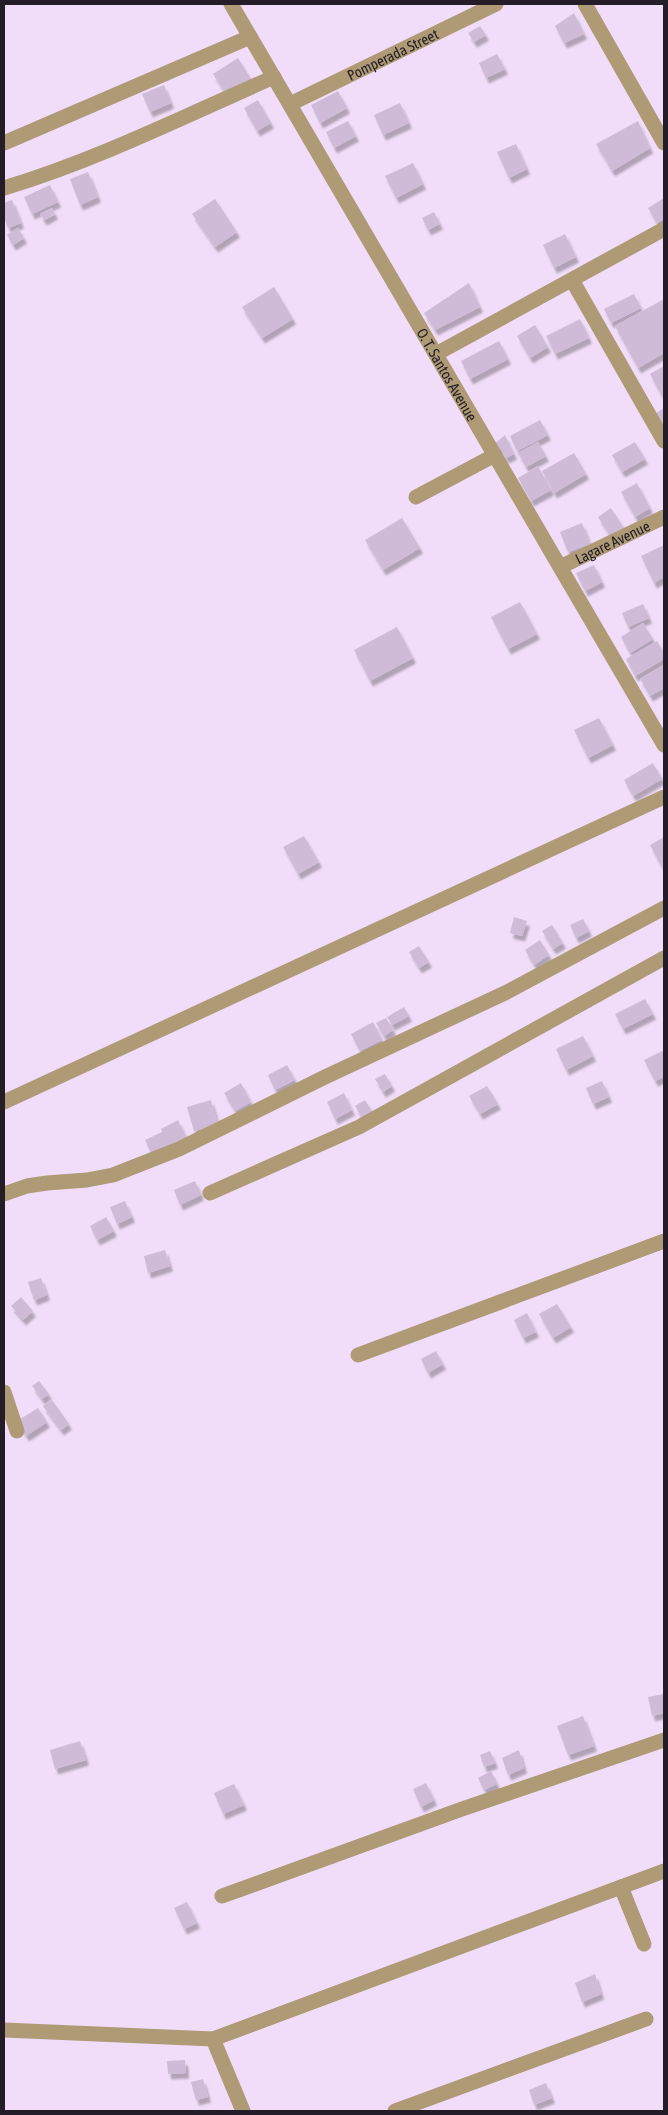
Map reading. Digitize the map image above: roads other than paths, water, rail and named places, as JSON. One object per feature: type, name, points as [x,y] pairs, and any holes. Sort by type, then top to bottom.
[{"type":"street","name":"O. T. Santos Avenue","points":[[231,4],[664,745]]},
{"type":"street","name":"Pomperada Street","points":[[290,104],[496,4]]},
{"type":"street","points":[[585,4],[664,143]]},
{"type":"street","points":[[4,143],[250,37]]},
{"type":"street","points":[[4,188],[49,173],[116,146],[274,77]]},
{"type":"street","points":[[436,354],[664,229]]},
{"type":"street","points":[[572,280],[664,441]]},
{"type":"street","points":[[416,497],[495,455]]},
{"type":"street","name":"Lagare Avenue","points":[[560,567],[664,517]]},
{"type":"street","points":[[4,1102],[664,797]]},
{"type":"street","points":[[4,1194],[27,1186],[47,1182],[88,1180],[113,1175],[179,1149],[325,1077],[507,992],[664,908]]},
{"type":"street","points":[[210,1193],[359,1128],[664,958]]},
{"type":"street","points":[[358,1355],[664,1241]]},
{"type":"street","points":[[4,1392],[17,1431]]},
{"type":"street","points":[[222,1896],[462,1809],[664,1740]]},
{"type":"street","points":[[4,2030],[213,2039],[664,1871]]},
{"type":"street","points":[[621,1886],[644,1944]]},
{"type":"street","points":[[395,2111],[646,2019]]},
{"type":"street","points":[[213,2039],[243,2111]]}]
